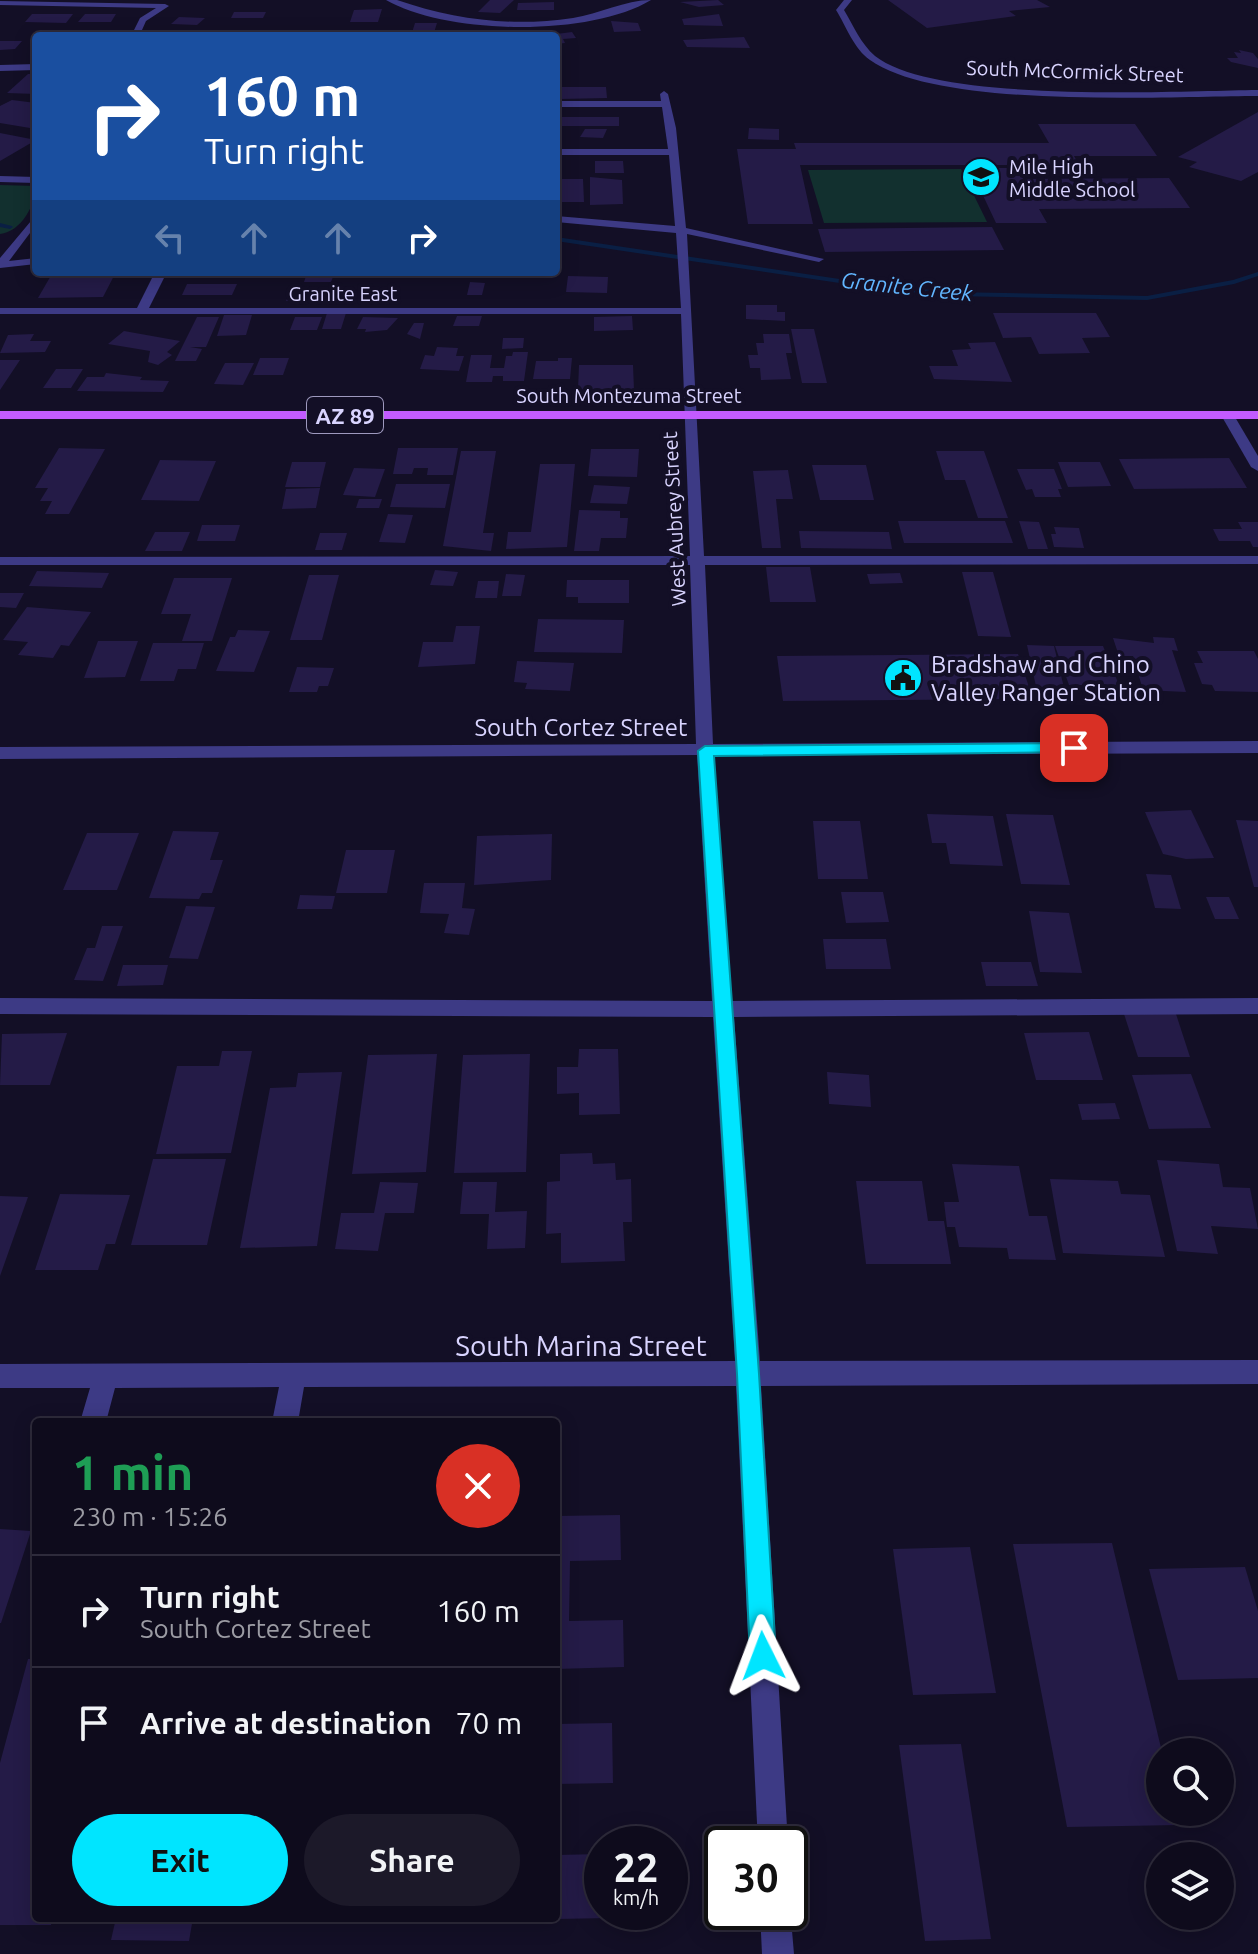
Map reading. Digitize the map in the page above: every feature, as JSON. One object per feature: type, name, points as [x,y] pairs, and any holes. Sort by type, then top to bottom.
[{"type":"main road","name":"South Montezuma Street","points":[[0,415],[1258,415]]},
{"type":"street","points":[[139,32],[143,20],[175,0]]},
{"type":"street","points":[[390,0],[443,17],[512,24],[589,17],[647,0]]},
{"type":"street","name":"South McCormick Street","points":[[848,0],[840,10],[871,58],[894,71],[938,83],[1060,91],[1258,93]]},
{"type":"street","points":[[0,3],[165,6]]},
{"type":"street","points":[[0,68],[32,67]]},
{"type":"street","name":"West Aubrey Street","points":[[560,104],[665,99],[682,230],[705,751],[748,1374],[772,1826]]},
{"type":"street","points":[[560,152],[672,152]]},
{"type":"street","points":[[0,168],[32,168]]},
{"type":"street","points":[[0,179],[32,180]]},
{"type":"street","points":[[560,219],[682,230],[819,259]]},
{"type":"street","points":[[0,265],[32,223]]},
{"type":"street","points":[[0,241],[15,243]]},
{"type":"street","points":[[0,265],[32,261]]},
{"type":"street","points":[[141,311],[159,276]]},
{"type":"street","name":"Granite East","points":[[0,311],[686,311]]},
{"type":"street","points":[[1227,415],[1258,467]]},
{"type":"street","points":[[0,561],[1258,560]]},
{"type":"street","name":"South Cortez Street","points":[[0,753],[1258,747]]},
{"type":"street","points":[[0,1006],[723,1009],[1258,1006]]},
{"type":"street","name":"South Marina Street","points":[[0,1376],[1258,1372]]},
{"type":"street","points":[[94,1418],[106,1376]]},
{"type":"street","points":[[286,1418],[294,1376]]},
{"type":"street","points":[[777,1930],[778,1954]]},
{"type":"green space","points":[[961,169],[987,222],[824,223],[808,170]]},
{"type":"green space","points":[[0,185],[32,186],[32,203],[26,216],[14,228],[0,234]]},
{"type":"building","points":[[490,0],[514,0],[500,13],[478,12]]},
{"type":"building","points":[[718,0],[724,5],[699,7],[680,2]]},
{"type":"building","points":[[888,0],[1037,0],[1050,7],[1009,11],[1016,16],[927,28]]},
{"type":"building","points":[[554,2],[554,10],[517,10],[518,3]]},
{"type":"building","points":[[382,9],[378,22],[350,22],[354,10]]},
{"type":"building","points":[[234,12],[266,12],[263,18],[231,18]]},
{"type":"building","points":[[32,14],[73,14],[66,23],[25,22]]},
{"type":"building","points":[[85,14],[116,14],[111,22],[78,22]]},
{"type":"building","points":[[719,14],[723,26],[684,25],[682,19]]},
{"type":"building","points":[[179,17],[205,18],[197,25],[171,24]]},
{"type":"building","points":[[611,21],[638,23],[641,31],[614,32]]},
{"type":"building","points":[[415,23],[437,23],[434,32],[412,32]]},
{"type":"building","points":[[572,32],[576,38],[563,39],[565,43],[560,44],[560,34]]},
{"type":"building","points":[[744,37],[750,48],[687,47],[683,40]]},
{"type":"building","points":[[0,41],[22,41],[15,49],[0,50]]},
{"type":"building","points":[[1239,50],[1253,53],[1258,59],[1258,68],[1231,62],[1227,58],[1238,58],[1234,52],[1241,53]]},
{"type":"building","points":[[28,74],[32,74],[32,94],[7,93]]},
{"type":"building","points":[[561,87],[606,87],[607,98],[561,99]]},
{"type":"building","points":[[12,100],[32,102],[32,127],[0,123],[0,106]]},
{"type":"building","points":[[1258,112],[1258,172],[1241,181],[1189,167],[1197,162],[1178,157]]},
{"type":"building","points":[[560,117],[619,117],[619,126],[560,126]]},
{"type":"building","points":[[1038,124],[1135,124],[1157,156],[1074,156],[1079,165],[800,165],[813,224],[748,224],[737,149],[796,149],[794,143],[1049,143]]},
{"type":"building","points":[[749,128],[779,129],[779,140],[748,139]]},
{"type":"building","points":[[585,129],[607,129],[603,138],[580,137]]},
{"type":"building","points":[[0,133],[32,139],[32,142],[0,161]]},
{"type":"building","points":[[595,161],[623,161],[624,173],[595,173]]},
{"type":"building","points":[[970,168],[1018,168],[1023,179],[1169,178],[1190,208],[1039,209],[1047,223],[996,223]]},
{"type":"building","points":[[590,177],[622,180],[623,204],[590,205]]},
{"type":"building","points":[[560,179],[583,179],[584,202],[560,202]]},
{"type":"building","points":[[992,227],[1004,250],[825,252],[818,229]]},
{"type":"building","points":[[51,276],[114,276],[103,297],[38,298]]},
{"type":"building","points":[[306,276],[333,276],[331,282],[304,282]]},
{"type":"building","points":[[568,276],[608,277],[607,293],[566,292]]},
{"type":"building","points":[[470,282],[485,283],[482,295],[467,295]]},
{"type":"building","points":[[187,284],[237,284],[232,295],[182,295]]},
{"type":"building","points":[[298,288],[325,289],[315,296],[330,297],[328,302],[286,301],[288,297],[299,297],[300,294],[295,293]]},
{"type":"building","points":[[746,305],[777,305],[777,312],[785,312],[785,321],[746,319]]},
{"type":"building","points":[[327,313],[346,313],[341,329],[322,329]]},
{"type":"building","points":[[993,313],[1096,313],[1110,337],[1082,338],[1090,353],[1039,354],[1031,337],[1003,338]]},
{"type":"building","points":[[224,315],[252,315],[246,335],[217,336]]},
{"type":"building","points":[[457,316],[482,316],[479,326],[453,326]]},
{"type":"building","points":[[632,316],[633,330],[594,331],[594,317]]},
{"type":"building","points":[[197,317],[219,317],[206,347],[190,347],[202,349],[196,361],[175,361]]},
{"type":"building","points":[[295,317],[322,317],[317,330],[290,330]]},
{"type":"building","points":[[363,317],[398,318],[387,330],[365,332],[366,329],[357,329]]},
{"type":"building","points":[[414,323],[424,323],[420,339],[407,334]]},
{"type":"building","points":[[791,329],[814,329],[827,383],[802,383]]},
{"type":"building","points":[[124,331],[180,341],[167,352],[172,355],[158,365],[148,362],[150,351],[108,344]]},
{"type":"building","points":[[34,334],[30,341],[51,341],[45,352],[0,353],[8,335]]},
{"type":"building","points":[[763,334],[789,334],[792,353],[786,353],[791,379],[761,380],[760,368],[750,368],[748,355],[758,355],[756,343],[764,343]]},
{"type":"building","points":[[503,338],[524,338],[523,348],[502,349]]},
{"type":"building","points":[[995,342],[1012,382],[934,379],[929,366],[958,366],[952,350],[971,349],[968,343]]},
{"type":"building","points":[[437,347],[458,348],[456,356],[464,356],[459,371],[420,369],[425,355],[434,356]]},
{"type":"building","points":[[513,352],[528,352],[524,381],[503,381],[503,376],[493,376],[492,382],[466,382],[471,355],[492,355],[490,368],[504,368],[506,356],[512,356]]},
{"type":"building","points":[[260,358],[289,358],[283,375],[253,375]]},
{"type":"building","points":[[558,358],[572,358],[570,379],[533,379],[536,361],[558,361]]},
{"type":"building","points":[[0,360],[20,360],[0,390]]},
{"type":"building","points":[[225,363],[254,363],[243,385],[214,384]]},
{"type":"building","points":[[579,365],[633,365],[634,390],[578,390]]},
{"type":"building","points":[[56,369],[83,369],[71,388],[43,388]]},
{"type":"building","points":[[106,373],[142,377],[140,380],[169,381],[163,392],[77,391],[87,377],[104,377]]},
{"type":"building","points":[[59,448],[105,449],[69,514],[45,514],[52,501],[40,501],[48,488],[35,488]]},
{"type":"building","points":[[398,448],[458,448],[453,475],[427,475],[428,468],[414,468],[412,474],[393,474]]},
{"type":"building","points":[[591,449],[639,449],[637,477],[588,476]]},
{"type":"building","points":[[461,451],[496,451],[483,533],[494,533],[491,551],[443,546]]},
{"type":"building","points":[[936,451],[984,451],[1008,518],[978,518],[965,480],[945,480]]},
{"type":"building","points":[[1229,458],[1247,488],[1134,489],[1119,459]]},
{"type":"building","points":[[160,460],[216,461],[199,501],[141,500]]},
{"type":"building","points":[[292,462],[326,462],[320,487],[285,487]]},
{"type":"building","points":[[1058,462],[1100,462],[1111,486],[1068,487]]},
{"type":"building","points":[[540,464],[575,464],[567,547],[506,549],[508,532],[531,532]]},
{"type":"building","points":[[812,465],[866,465],[874,500],[820,500]]},
{"type":"building","points":[[354,468],[385,469],[375,497],[343,495]]},
{"type":"building","points":[[1017,469],[1054,469],[1062,489],[1058,489],[1061,497],[1035,497],[1032,489],[1026,490]]},
{"type":"building","points":[[788,470],[793,499],[776,499],[781,548],[762,548],[753,471]]},
{"type":"building","points":[[396,484],[450,484],[445,508],[390,507]]},
{"type":"building","points":[[594,485],[630,487],[627,504],[590,503]]},
{"type":"building","points":[[320,488],[316,508],[282,509],[286,489]]},
{"type":"building","points":[[359,499],[382,499],[379,508],[356,508]]},
{"type":"building","points":[[579,510],[620,511],[620,518],[628,518],[626,538],[601,538],[599,551],[574,551]]},
{"type":"building","points":[[388,514],[413,515],[405,543],[379,542]]},
{"type":"building","points":[[898,521],[1005,521],[1013,543],[904,543]]},
{"type":"building","points":[[1019,521],[1039,522],[1048,549],[1028,549]]},
{"type":"building","points":[[1238,522],[1258,522],[1258,547],[1253,547],[1250,541],[1219,541],[1213,529],[1242,529]]},
{"type":"building","points":[[202,525],[240,525],[235,541],[197,541]]},
{"type":"building","points":[[1054,527],[1079,528],[1084,548],[1054,547],[1051,534],[1056,534]]},
{"type":"building","points":[[799,531],[889,532],[892,549],[801,548]]},
{"type":"building","points":[[155,532],[190,532],[182,551],[145,551]]},
{"type":"building","points":[[320,533],[347,533],[342,550],[315,550]]},
{"type":"building","points":[[766,567],[810,567],[816,602],[770,602]]},
{"type":"building","points":[[435,570],[458,572],[453,586],[430,585]]},
{"type":"building","points":[[37,571],[109,573],[102,588],[29,586]]},
{"type":"building","points":[[962,572],[993,572],[1011,637],[978,636]]},
{"type":"building","points":[[900,573],[903,583],[870,584],[867,574]]},
{"type":"building","points":[[506,574],[525,575],[521,596],[502,596]]},
{"type":"building","points":[[309,575],[339,575],[322,640],[290,640]]},
{"type":"building","points":[[174,578],[232,578],[212,641],[182,641],[191,614],[161,614]]},
{"type":"building","points":[[567,580],[629,580],[629,603],[578,603],[578,597],[566,597]]},
{"type":"building","points":[[478,581],[499,581],[497,598],[475,598]]},
{"type":"building","points":[[0,593],[24,593],[16,608],[0,607]]},
{"type":"building","points":[[27,607],[91,612],[69,646],[61,645],[53,658],[18,655],[28,642],[3,640]]},
{"type":"building","points":[[538,619],[624,620],[622,653],[534,652]]},
{"type":"building","points":[[456,626],[480,626],[475,664],[418,667],[423,642],[453,642]]},
{"type":"building","points":[[238,630],[270,631],[254,672],[216,671],[230,637],[235,637]]},
{"type":"building","points":[[1153,637],[1174,638],[1178,651],[1172,650],[1186,692],[1143,690],[1133,656],[1119,656],[1113,638],[1154,643]]},
{"type":"building","points":[[98,641],[138,641],[125,677],[84,678]]},
{"type":"building","points":[[153,643],[204,643],[196,669],[178,669],[174,681],[140,681]]},
{"type":"building","points":[[1027,645],[1054,646],[1065,692],[1037,691]]},
{"type":"building","points":[[1055,646],[1103,646],[1119,685],[1069,685]]},
{"type":"building","points":[[1197,651],[1254,651],[1258,659],[1258,692],[1215,691],[1212,685],[1202,684],[1194,663],[1203,663]]},
{"type":"building","name":"Bradshaw and Chino Valley Ranger Station","points":[[1018,654],[1033,699],[783,701],[777,656]]},
{"type":"building","points":[[517,661],[574,663],[570,691],[525,689],[527,683],[514,682]]},
{"type":"building","points":[[297,667],[334,668],[328,686],[319,686],[317,692],[289,692]]},
{"type":"building","points":[[1191,810],[1214,858],[1186,859],[1163,854],[1145,812]]},
{"type":"building","points":[[927,814],[993,816],[1003,866],[950,864],[946,843],[932,843]]},
{"type":"building","points":[[1006,814],[1053,815],[1070,885],[1021,884]]},
{"type":"building","points":[[1236,820],[1258,821],[1258,887],[1254,887]]},
{"type":"building","points":[[813,821],[860,821],[868,879],[818,879]]},
{"type":"building","points":[[173,831],[219,832],[210,860],[223,860],[212,893],[202,893],[199,899],[149,898]]},
{"type":"building","points":[[87,833],[139,833],[117,890],[63,890]]},
{"type":"building","points":[[552,834],[551,880],[474,885],[477,836]]},
{"type":"building","points":[[346,850],[395,850],[387,893],[336,893]]},
{"type":"building","points":[[1146,874],[1171,875],[1181,909],[1155,908]]},
{"type":"building","points":[[424,883],[465,883],[462,908],[475,909],[469,935],[444,933],[449,914],[420,913]]},
{"type":"building","points":[[841,892],[883,892],[889,922],[846,923]]},
{"type":"building","points":[[300,895],[335,896],[332,909],[297,909]]},
{"type":"building","points":[[1206,897],[1229,897],[1239,919],[1215,919]]},
{"type":"building","points":[[186,906],[215,907],[198,959],[169,958]]},
{"type":"building","points":[[1029,911],[1069,913],[1082,973],[1040,972]]},
{"type":"building","points":[[102,926],[123,926],[103,981],[74,980],[87,948],[95,948]]},
{"type":"building","points":[[823,939],[886,939],[891,969],[826,969]]},
{"type":"building","points":[[981,962],[1031,962],[1038,986],[986,986]]},
{"type":"building","points":[[123,965],[168,965],[163,985],[117,986]]},
{"type":"building","points":[[1124,1014],[1176,1014],[1190,1057],[1138,1057]]},
{"type":"building","points":[[1089,1032],[1103,1080],[1036,1080],[1024,1033]]},
{"type":"building","points":[[67,1033],[50,1085],[0,1085],[2,1034]]},
{"type":"building","points":[[579,1049],[618,1049],[620,1114],[579,1115],[579,1093],[557,1094],[557,1067],[578,1067]]},
{"type":"building","points":[[222,1051],[252,1051],[231,1153],[156,1154],[177,1066],[219,1066]]},
{"type":"building","points":[[437,1054],[426,1172],[352,1174],[368,1055]]},
{"type":"building","points":[[530,1054],[526,1172],[454,1173],[463,1055]]},
{"type":"building","points":[[342,1072],[317,1246],[240,1248],[270,1088],[296,1087],[298,1073]]},
{"type":"building","points":[[827,1072],[869,1075],[871,1107],[829,1104]]},
{"type":"building","points":[[1191,1074],[1211,1128],[1149,1129],[1132,1075]]},
{"type":"building","points":[[1115,1103],[1120,1119],[1082,1120],[1078,1104]]},
{"type":"building","points":[[592,1153],[593,1164],[615,1163],[616,1180],[631,1179],[632,1222],[623,1222],[625,1261],[561,1263],[561,1233],[546,1234],[547,1182],[560,1181],[560,1154]]},
{"type":"building","points":[[153,1159],[226,1159],[207,1245],[131,1245]]},
{"type":"building","points":[[1157,1160],[1219,1164],[1223,1187],[1250,1188],[1258,1229],[1211,1226],[1218,1254],[1177,1251]]},
{"type":"building","points":[[952,1164],[1019,1166],[1029,1216],[1047,1216],[1056,1260],[1009,1259],[1007,1248],[959,1247],[955,1227],[947,1227],[944,1202],[959,1202]]},
{"type":"building","points":[[1050,1179],[1118,1181],[1121,1194],[1150,1195],[1165,1257],[1063,1253]]},
{"type":"building","points":[[856,1181],[922,1181],[928,1221],[944,1221],[951,1264],[866,1264]]},
{"type":"building","points":[[380,1182],[418,1183],[414,1213],[385,1213],[378,1251],[335,1249],[341,1213],[374,1213]]},
{"type":"building","points":[[463,1182],[497,1182],[495,1212],[527,1211],[525,1248],[487,1249],[489,1214],[460,1214]]},
{"type":"building","points":[[60,1194],[130,1195],[115,1244],[106,1244],[98,1270],[35,1270]]},
{"type":"building","points":[[0,1196],[28,1197],[0,1276]]},
{"type":"building","points":[[620,1515],[621,1560],[570,1561],[569,1621],[623,1620],[624,1667],[560,1669],[560,1516]]},
{"type":"building","points":[[0,1529],[31,1531],[1,1623],[0,1623]]},
{"type":"building","points":[[1112,1543],[1159,1738],[1146,1738],[1146,1826],[1067,1827],[1013,1544]]},
{"type":"building","points":[[970,1547],[996,1693],[913,1695],[893,1549]]},
{"type":"building","points":[[1245,1567],[1258,1611],[1258,1678],[1178,1680],[1149,1569]]},
{"type":"building","points":[[28,1659],[32,1659],[32,1922],[51,1922],[51,1925],[0,1925],[0,1763]]},
{"type":"building","points":[[612,1723],[613,1783],[560,1784],[560,1724]]},
{"type":"building","points":[[961,1744],[991,1939],[925,1941],[899,1745]]},
{"type":"building","points":[[584,1854],[584,1918],[560,1919],[560,1855]]},
{"type":"building","points":[[115,1922],[192,1922],[189,1941],[111,1940]]},
{"type":"waterway","name":"Granite Creek","points":[[0,225],[10,227]]},
{"type":"waterway","name":"Granite Creek","points":[[560,240],[880,287],[952,294],[1147,298],[1234,282],[1258,274]]},
{"type":"place","name":"Mile High Middle School","points":[[981,177]]},
{"type":"place","name":"Bradshaw and Chino Valley Ranger Station","points":[[903,678]]},
{"type":"route","points":[[763,1656],[748,1374],[705,751],[1074,748]]}]
